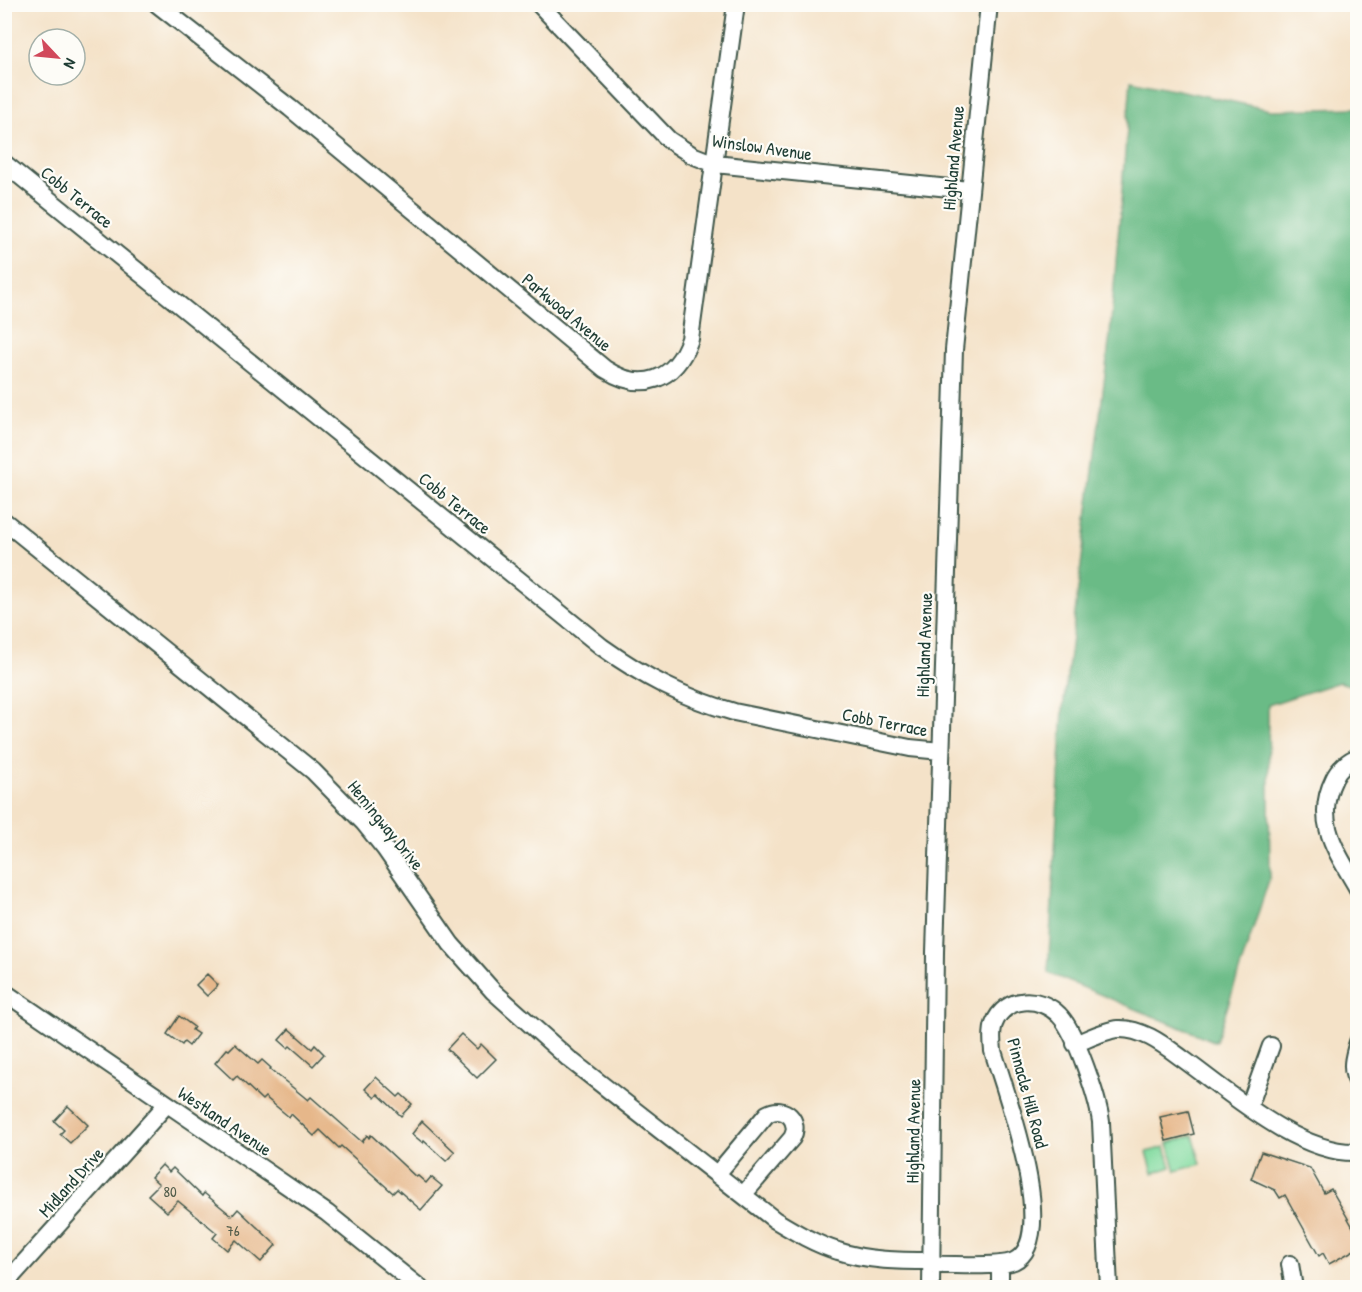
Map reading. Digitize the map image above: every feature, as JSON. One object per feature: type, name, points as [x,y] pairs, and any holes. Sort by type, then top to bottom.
[{"type":"street","name":"Parkwood Avenue","points":[[157,4],[290,108],[605,369],[623,379],[637,382],[655,380],[667,374],[678,362],[690,339],[736,4]]},
{"type":"street","name":"Winslow Avenue","points":[[539,4],[669,140],[692,155],[715,164],[969,190]]},
{"type":"street","name":"Highland Avenue","points":[[931,1287],[935,952],[954,350],[989,4]]},
{"type":"street","name":"Cobb Terrace","points":[[4,163],[592,640],[631,668],[666,688],[734,712],[910,748],[941,752]]},
{"type":"street","name":"Hemingway Drive","points":[[4,521],[313,771],[333,790],[371,832],[451,944],[493,991],[561,1052],[775,1220],[803,1236],[837,1251],[870,1258],[931,1263]]},
{"type":"street","points":[[1358,757],[1351,759],[1336,774],[1326,794],[1325,822],[1336,852],[1358,889]]},
{"type":"street","name":"Westland Avenue","points":[[4,992],[327,1213],[420,1287]]},
{"type":"street","name":"Pinnacle Hill Road","points":[[931,1263],[1000,1264],[1014,1261],[1029,1247],[1032,1233],[1028,1169],[993,1051],[993,1026],[997,1018],[1008,1006],[1026,1001],[1044,1004],[1059,1015],[1075,1044]]},
{"type":"street","points":[[1109,1287],[1100,1112],[1075,1044],[1116,1029],[1131,1030],[1147,1036],[1168,1048],[1249,1107],[1306,1141],[1344,1153],[1358,1152]]},
{"type":"street","points":[[1358,1042],[1354,1055],[1353,1076],[1358,1082]]},
{"type":"street","points":[[1249,1107],[1271,1046]]},
{"type":"street","name":"Midland Drive","points":[[4,1285],[166,1105]]},
{"type":"street","points":[[717,1174],[767,1114],[778,1110],[788,1113],[795,1122],[794,1133],[743,1195]]},
{"type":"street","points":[[1000,1264],[1000,1287]]},
{"type":"street","points":[[1290,1264],[1294,1287]]},
{"type":"green space","points":[[1131,80],[1271,110],[1357,108],[1357,687],[1339,682],[1268,705],[1270,877],[1216,1042],[1048,973],[1063,709],[1110,335]]},
{"type":"green space","points":[[1193,1135],[1201,1164],[1176,1171],[1168,1143]]},
{"type":"green space","points":[[1165,1147],[1171,1167],[1153,1173],[1147,1152]]},
{"type":"building","points":[[207,974],[218,985],[207,996],[196,985]]},
{"type":"building","points":[[179,1016],[194,1027],[192,1030],[198,1034],[189,1046],[184,1042],[182,1045],[167,1034]]},
{"type":"building","points":[[289,1029],[312,1049],[315,1045],[324,1054],[313,1066],[290,1046],[288,1048],[279,1040]]},
{"type":"building","points":[[461,1034],[477,1049],[481,1044],[496,1059],[477,1078],[447,1049]]},
{"type":"building","points":[[235,1044],[258,1064],[262,1060],[308,1100],[311,1097],[362,1142],[367,1135],[369,1138],[371,1135],[416,1177],[418,1176],[426,1183],[431,1177],[442,1186],[421,1210],[397,1189],[393,1193],[320,1130],[314,1136],[291,1114],[289,1117],[265,1097],[262,1100],[237,1076],[233,1080],[215,1063],[227,1049],[229,1050]]},
{"type":"building","points":[[376,1077],[398,1097],[401,1094],[412,1104],[401,1116],[378,1094],[375,1098],[365,1089]]},
{"type":"building","points":[[68,1106],[88,1125],[70,1143],[60,1134],[64,1130],[54,1121]]},
{"type":"building","points":[[1188,1111],[1194,1134],[1166,1141],[1160,1117]]},
{"type":"building","points":[[422,1121],[455,1152],[446,1161],[424,1141],[423,1143],[412,1134]]},
{"type":"building","points":[[1261,1152],[1310,1168],[1324,1193],[1331,1189],[1358,1236],[1358,1248],[1329,1264],[1323,1253],[1319,1256],[1285,1195],[1280,1198],[1275,1190],[1251,1179]]},
{"type":"building","points":[[162,1165],[169,1172],[173,1168],[202,1196],[204,1193],[232,1216],[238,1209],[276,1245],[261,1262],[236,1240],[227,1250],[213,1238],[217,1233],[178,1201],[167,1212],[148,1195],[159,1184],[151,1177]]}]
